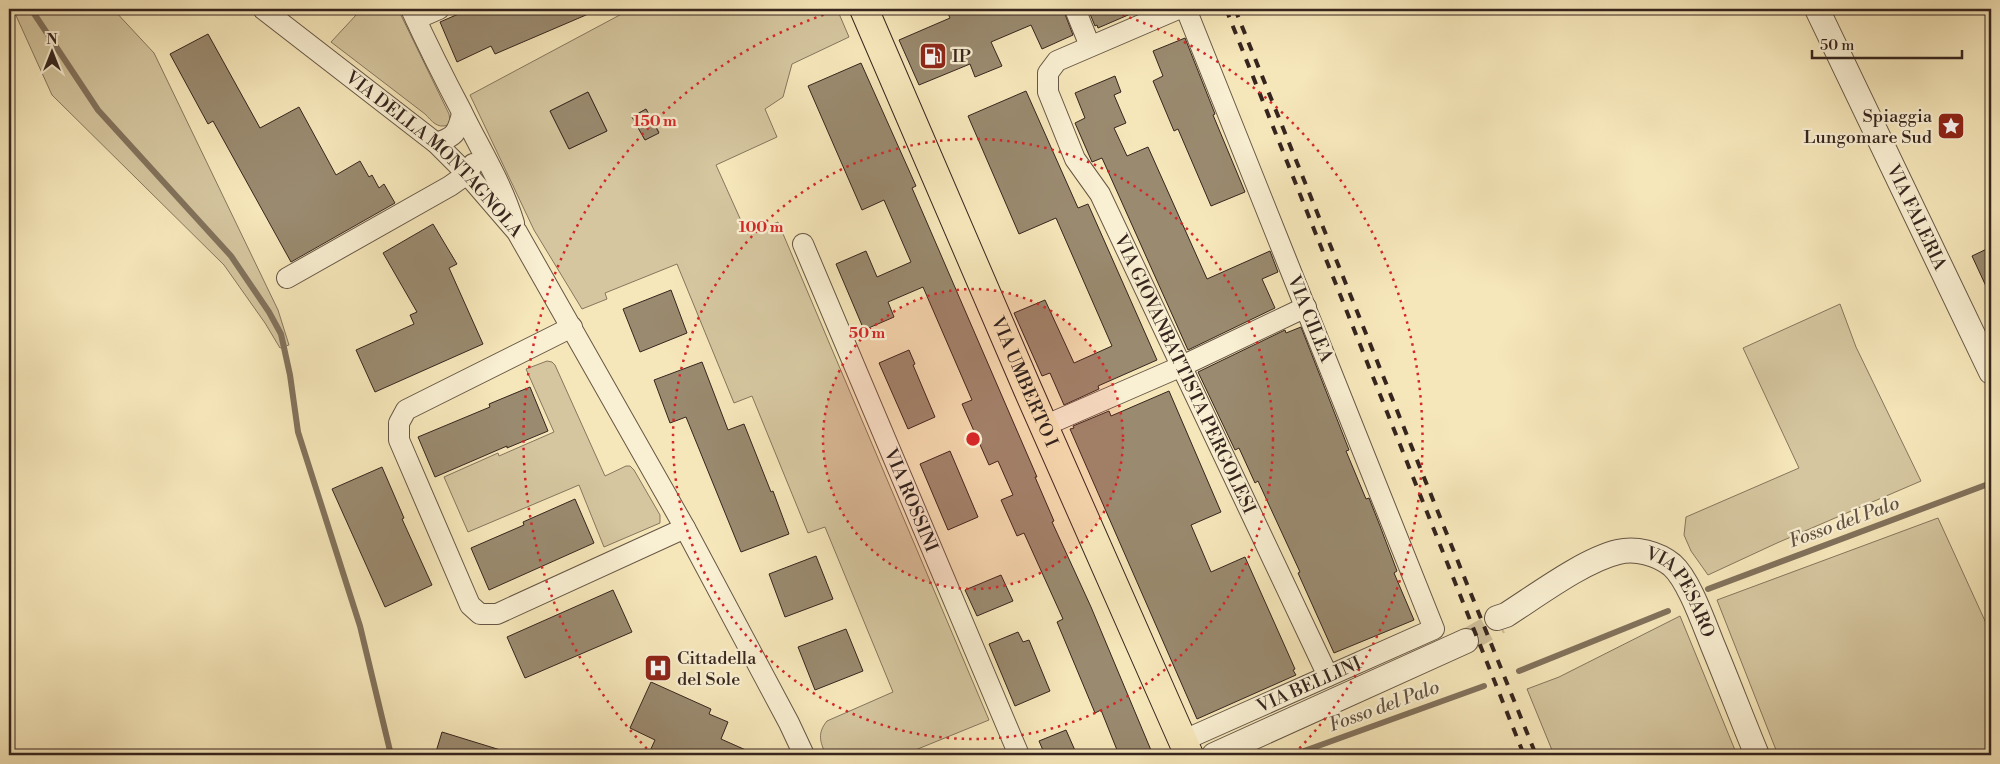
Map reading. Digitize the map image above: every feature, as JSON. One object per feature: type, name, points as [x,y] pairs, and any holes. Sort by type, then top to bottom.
[{"type":"main road","name":"VIA UMBERTO I","points":[[864,9],[1185,748]]},
{"type":"street","name":"VIA DELLA MONTAGNOLA","points":[[263,9],[436,143],[467,174],[517,232],[685,528],[789,723],[804,755]]},
{"type":"street","points":[[439,9],[414,14],[462,114],[506,196],[517,232]]},
{"type":"street","points":[[1075,9],[1090,46],[1178,9]]},
{"type":"street","name":"VIA CILEA","points":[[1186,9],[1434,629]]},
{"type":"street","name":"VIA FALERIA","points":[[1816,9],[1991,372]]},
{"type":"street","name":"VIA GIOVANBATTISTA PERGOLESI","points":[[1090,46],[1056,60],[1048,73],[1048,92],[1075,159],[1100,194],[1328,676]]},
{"type":"street","points":[[436,143],[450,138],[457,131],[462,114]]},
{"type":"street","points":[[287,278],[450,186],[467,174],[474,162],[479,143]]},
{"type":"street","name":"VIA ROSSINI","points":[[803,244],[1019,755]]},
{"type":"street","points":[[1044,426],[1182,366],[1306,307]]},
{"type":"street","points":[[572,328],[406,410],[399,422],[399,440],[470,605],[480,614],[497,614],[685,528]]},
{"type":"street","name":"VIA PESARO","points":[[1501,618],[1600,558],[1619,552],[1638,551],[1660,557],[1673,566],[1698,610],[1757,755]]},
{"type":"street","name":"VIA BELLINI","points":[[1185,748],[1328,676],[1434,629]]},
{"type":"street","points":[[1214,755],[1462,641]]},
{"type":"shaded area","points":[[13,9],[113,9],[154,53],[278,310],[289,345],[280,348],[265,323],[224,265],[52,95]]},
{"type":"shaded area","points":[[350,9],[398,9],[449,114],[450,120],[448,125],[441,126],[435,124],[425,114],[331,42],[357,14]]},
{"type":"shaded area","points":[[631,9],[837,9],[849,37],[792,64],[783,97],[765,109],[777,137],[716,165],[747,234],[778,222],[989,720],[903,755],[826,755],[822,746],[821,734],[827,721],[893,692],[825,527],[808,533],[752,396],[734,403],[677,264],[605,293],[607,299],[582,309],[534,230],[470,95]],"holes":[[[588,92],[607,131],[569,149],[550,111]],[[646,109],[659,132],[645,140],[632,117]]]},
{"type":"shaded area","points":[[1840,304],[1856,347],[1921,481],[1708,575],[1691,551],[1684,535],[1686,517],[1799,468],[1743,348]]},
{"type":"shaded area","points":[[547,361],[555,365],[605,476],[630,466],[660,515],[660,523],[604,547],[579,485],[468,532],[444,477],[498,453],[499,456],[554,432],[526,369]]},
{"type":"shaded area","points":[[1938,518],[1991,634],[1991,755],[1778,755],[1717,600]]},
{"type":"shaded area","points":[[1680,616],[1737,755],[1554,755],[1527,689],[1559,677]]},
{"type":"building","points":[[470,9],[600,9],[495,54],[491,46],[457,62],[440,22]]},
{"type":"building","points":[[946,9],[1063,9],[1073,35],[1042,49],[1031,25],[991,42],[1002,66],[975,77],[970,64],[919,85],[899,40],[950,18]]},
{"type":"building","points":[[1088,9],[1142,9],[1098,28],[1097,25],[1095,26]]},
{"type":"building","points":[[208,34],[260,128],[299,107],[336,175],[360,161],[369,177],[372,175],[379,188],[384,184],[395,203],[291,262],[213,121],[208,124],[170,54]]},
{"type":"building","points":[[1185,38],[1215,114],[1213,115],[1245,192],[1211,206],[1178,129],[1174,131],[1153,81],[1163,76],[1153,51]]},
{"type":"building","points":[[861,63],[916,186],[912,188],[1037,477],[1035,477],[1054,521],[1052,522],[1091,607],[1153,755],[1119,755],[1101,710],[1095,713],[1057,622],[1063,619],[1024,533],[1017,536],[1001,500],[1013,495],[998,461],[989,465],[962,404],[972,400],[923,287],[888,302],[894,317],[864,330],[836,264],[866,251],[877,277],[911,262],[884,200],[862,210],[808,86]]},
{"type":"building","points":[[1115,76],[1121,92],[1114,95],[1126,123],[1114,128],[1127,156],[1148,147],[1207,279],[1270,251],[1278,272],[1262,279],[1275,308],[1188,350],[1102,158],[1092,162],[1075,123],[1085,118],[1075,93]]},
{"type":"building","points":[[1026,91],[1078,208],[1088,204],[1157,360],[1098,386],[1099,389],[1064,405],[1050,373],[1042,376],[1014,313],[1045,300],[1074,363],[1112,346],[1056,218],[1019,234],[968,116]]},
{"type":"building","points":[[588,92],[607,131],[569,149],[550,111]]},
{"type":"building","points":[[646,109],[659,133],[645,140],[632,117]]},
{"type":"building","points":[[433,224],[457,264],[449,268],[483,344],[375,392],[356,350],[414,324],[410,315],[417,312],[383,253]]},
{"type":"building","points":[[1991,247],[1991,297],[1972,256]]},
{"type":"building","points":[[671,290],[687,333],[640,352],[623,309]]},
{"type":"building","points":[[1301,327],[1349,450],[1346,451],[1366,499],[1369,498],[1397,571],[1394,573],[1414,620],[1334,653],[1298,573],[1300,572],[1258,481],[1255,483],[1239,448],[1235,450],[1198,372],[1285,330],[1286,333]]},
{"type":"building","points":[[909,350],[915,364],[913,365],[935,417],[908,429],[879,363]]},
{"type":"building","points":[[702,362],[728,430],[744,424],[789,534],[741,552],[686,417],[670,423],[654,380]]},
{"type":"building","points":[[530,387],[548,431],[507,448],[507,446],[435,477],[418,437],[490,407],[489,404]]},
{"type":"building","points":[[1169,391],[1221,512],[1191,525],[1211,572],[1245,557],[1296,675],[1197,719],[1070,429],[1109,411],[1111,416]]},
{"type":"building","points":[[950,451],[978,517],[948,530],[920,464]]},
{"type":"building","points":[[382,467],[404,518],[402,519],[432,585],[385,607],[332,489]]},
{"type":"building","points":[[575,499],[594,543],[489,590],[471,548],[524,525],[523,522]]},
{"type":"building","points":[[816,556],[833,599],[785,617],[769,574]]},
{"type":"building","points":[[1001,575],[1013,601],[977,616],[965,590]]},
{"type":"building","points":[[613,590],[632,632],[525,678],[507,637]]},
{"type":"building","points":[[846,629],[863,671],[815,690],[798,647]]},
{"type":"building","points":[[1018,632],[1023,642],[1029,640],[1050,691],[1015,706],[989,644]]},
{"type":"building","points":[[651,682],[711,709],[709,714],[728,722],[721,739],[757,755],[660,755],[650,751],[655,740],[630,728]]},
{"type":"building","points":[[1066,730],[1077,755],[1045,755],[1039,741]]},
{"type":"building","points":[[442,732],[507,752],[506,755],[435,755]]},
{"type":"waterway","points":[[31,9],[98,110],[231,256],[269,312],[281,334],[290,375],[298,432],[360,626],[391,755]]},
{"type":"waterway","name":"Fosso del Palo","points":[[1708,589],[1991,483]]},
{"type":"waterway","name":"Fosso del Palo","points":[[1519,671],[1668,611]]},
{"type":"waterway","name":"Fosso del Palo","points":[[1293,755],[1484,686]]},
{"type":"tunnel","points":[[1466,641],[1499,622]]},
{"type":"railway","points":[[1226,9],[1524,755]]},
{"type":"railway","points":[[1235,9],[1536,755]]},
{"type":"place","name":"IP","points":[[933,56]]},
{"type":"place","name":"Spiaggia Lungomare Sud","points":[[1951,126]]},
{"type":"place","name":"Cittadella del Sole","points":[[658,668]]}]
